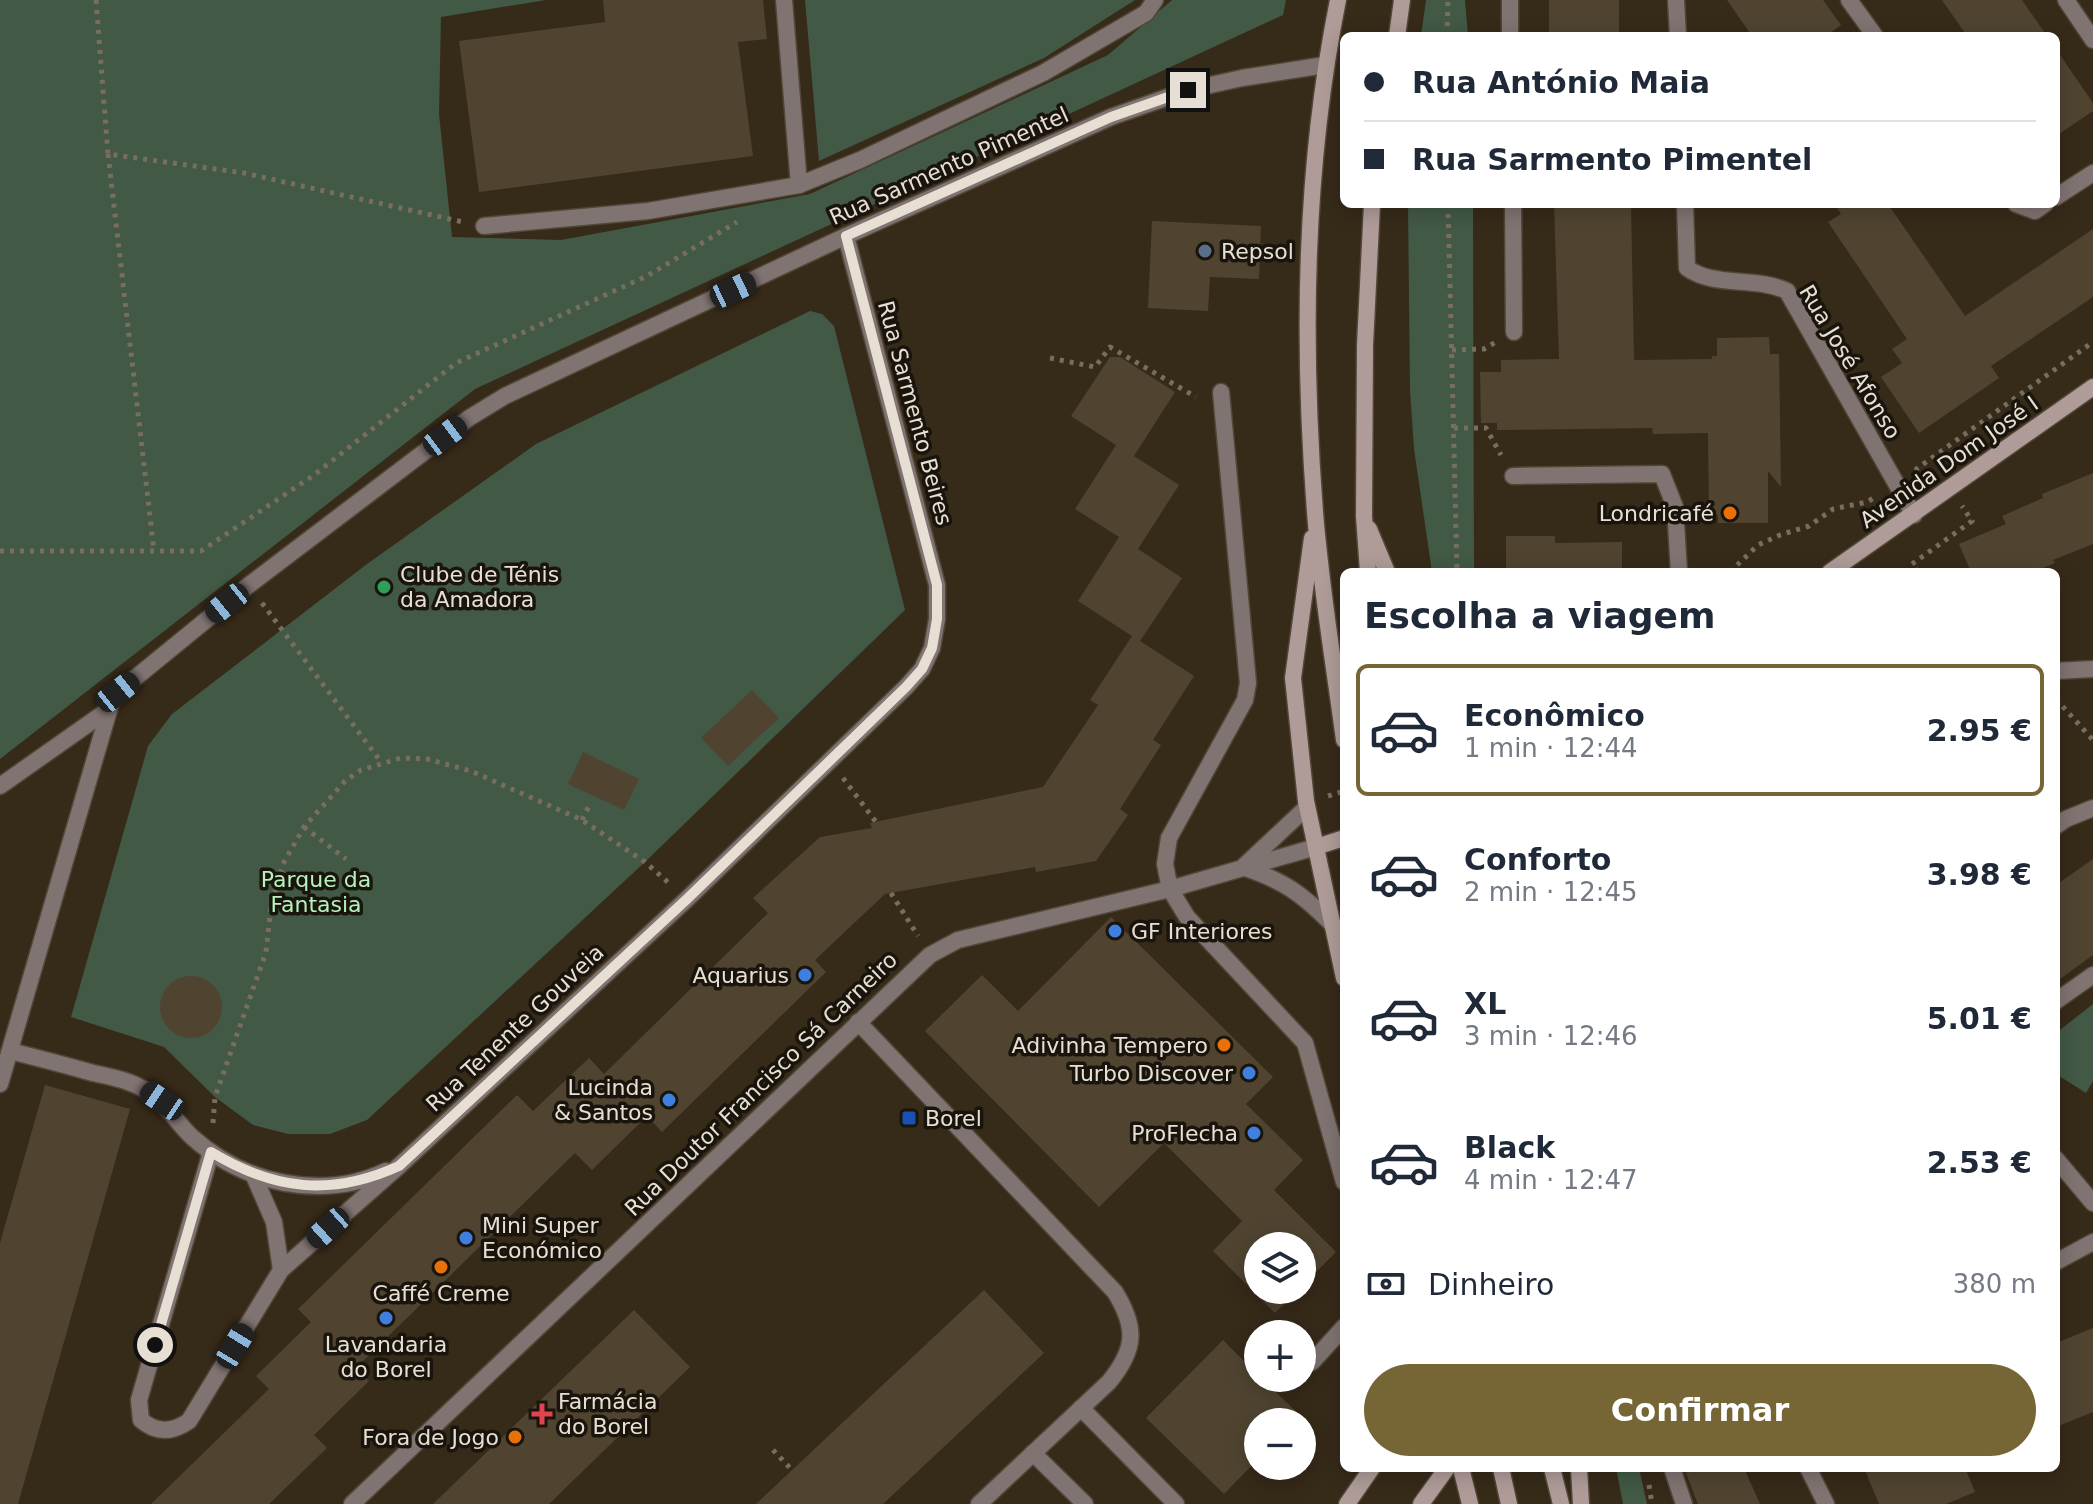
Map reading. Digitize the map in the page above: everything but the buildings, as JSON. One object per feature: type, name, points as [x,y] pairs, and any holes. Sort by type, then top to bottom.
[{"type":"main road","points":[[1338,0],[1325,65],[1310,213],[1306,349],[1315,512],[1340,709]]},
{"type":"main road","points":[[1398,32],[1402,0]]},
{"type":"main road","points":[[1368,568],[1364,516],[1365,345],[1372,208]]},
{"type":"main road","name":"Avenida Dom José I","points":[[1836,568],[2093,387]]},
{"type":"main road","points":[[1315,512],[1293,678],[1307,807],[1340,961]]},
{"type":"main road","points":[[1364,516],[1385,568]]},
{"type":"main road","points":[[1316,847],[1340,839]]},
{"type":"main road","points":[[1347,1504],[1369,1472]]},
{"type":"main road","points":[[1421,1504],[1444,1472]]},
{"type":"main road","points":[[1462,1472],[1470,1504]]},
{"type":"main road","points":[[1502,1472],[1509,1504]]},
{"type":"main road","points":[[1553,1472],[1561,1504]]},
{"type":"main road","points":[[1579,1472],[1581,1504]]},
{"type":"street","points":[[784,0],[799,185]]},
{"type":"street","points":[[484,226],[648,211],[799,185],[860,160],[1043,73],[1146,13],[1155,0]]},
{"type":"street","points":[[1510,0],[1510,32]]},
{"type":"street","points":[[1676,0],[1678,32]]},
{"type":"street","points":[[1849,0],[1872,32]]},
{"type":"street","points":[[2066,0],[2093,40]]},
{"type":"street","name":"Rua Sarmento Pimentel","points":[[0,1084],[108,710],[118,692],[249,585],[486,406],[846,236],[1111,117],[1188,90],[1325,65]]},
{"type":"street","points":[[2060,194],[2093,173]]},
{"type":"street","points":[[1513,208],[1514,332]]},
{"type":"street","name":"Rua José Afonso","points":[[1685,208],[1687,268],[1700,277],[1771,283],[1787,291],[1914,515]]},
{"type":"street","name":"Rua Sarmento Beires","points":[[846,236],[937,585],[937,619],[932,648]]},
{"type":"street","points":[[1221,392],[1248,683],[1245,700],[1169,838],[1165,864],[1170,889],[1187,917],[1305,1043],[1340,1168]]},
{"type":"street","points":[[1513,476],[1662,474],[1675,507],[1679,568]]},
{"type":"street","name":"Rua Tenente Gouveia","points":[[211,1152],[139,1400],[141,1420],[157,1430],[170,1430],[189,1421],[281,1270],[399,1166],[687,899],[906,687],[922,669],[932,648]]},
{"type":"street","points":[[2060,671],[2093,669]]},
{"type":"street","points":[[0,786],[108,710]]},
{"type":"street","name":"Rua Doutor Francisco Sá Carneiro","points":[[1243,867],[1307,807]]},
{"type":"street","points":[[2060,823],[2093,808]]},
{"type":"street","name":"Rua Doutor Francisco Sá Carneiro","points":[[352,1504],[930,955],[958,940],[1170,889],[1316,847]]},
{"type":"street","points":[[1243,867],[1294,888],[1331,923]]},
{"type":"street","points":[[2060,998],[2093,975]]},
{"type":"street","points":[[858,1022],[1115,1292],[1126,1309],[1132,1334],[1127,1355],[1109,1382],[979,1504]]},
{"type":"street","points":[[10,1051],[134,1083],[162,1101],[191,1135],[211,1152],[253,1174],[274,1181],[323,1186],[370,1179],[399,1166]]},
{"type":"street","points":[[2060,1164],[2093,1203]]},
{"type":"street","points":[[253,1174],[274,1222],[281,1270]]},
{"type":"street","points":[[2060,1260],[2093,1242]]},
{"type":"street","points":[[1316,1358],[1340,1331]]},
{"type":"street","points":[[1081,1408],[1176,1504]]},
{"type":"street","points":[[1033,1453],[1085,1504]]},
{"type":"street","points":[[1673,1472],[1684,1504]]},
{"type":"street","points":[[1810,1472],[1826,1504]]},
{"type":"path","points":[[96,0],[108,154],[154,551]]},
{"type":"path","points":[[1447,32],[1448,0]]},
{"type":"path","points":[[108,154],[244,173],[484,226]]},
{"type":"path","points":[[1448,208],[1457,568]]},
{"type":"path","points":[[0,551],[201,551],[314,475],[456,363],[647,276],[748,215]]},
{"type":"path","points":[[1452,350],[1484,349],[1514,332]]},
{"type":"path","points":[[1050,358],[1095,367],[1110,347],[1225,414]]},
{"type":"path","points":[[1454,428],[1486,428],[1513,476]]},
{"type":"path","points":[[1915,568],[1912,564],[1972,521],[1950,489]]},
{"type":"path","points":[[249,585],[381,762]]},
{"type":"path","points":[[2060,703],[2093,740]]},
{"type":"path","points":[[211,1152],[215,1097],[266,952],[271,907],[283,864],[304,827],[345,781],[361,770],[401,758],[451,764],[582,820],[645,862],[687,899]]},
{"type":"path","points":[[830,762],[876,822]]},
{"type":"path","points":[[582,820],[590,804]]},
{"type":"path","points":[[304,827],[346,859]]},
{"type":"path","points":[[891,893],[930,955]]},
{"type":"path","points":[[773,1450],[792,1470]]},
{"type":"green space","points":[[0,0],[546,0],[441,17],[439,114],[452,237],[561,240],[810,194],[1108,55],[1172,0],[1286,0],[1283,15],[475,389],[0,759]]},
{"type":"green space","points":[[805,0],[1135,0],[1044,58],[819,161]]},
{"type":"green space","points":[[1426,0],[1465,0],[1468,32],[1422,32]]},
{"type":"green space","points":[[1408,208],[1473,208],[1474,568],[1431,568],[1414,449],[1410,390]]},
{"type":"green space","name":"Parque da Fantasia","points":[[810,311],[822,314],[834,326],[905,610],[645,862],[367,1120],[330,1134],[288,1134],[253,1125],[215,1097],[164,1047],[71,1017],[148,746],[172,714],[367,564],[536,444]]},
{"type":"green space","points":[[2093,1004],[2093,1081],[2086,1093],[2060,1077],[2060,1030]]},
{"type":"green space","points":[[1617,1472],[1640,1472],[1647,1504],[1623,1504]]},
{"type":"place","name":"Repsol","points":[[1205,251]]},
{"type":"place","name":"Londricafé","points":[[1730,513]]},
{"type":"place","name":"Clube de Ténis da Amadora","points":[[384,587]]},
{"type":"place","name":"GF Interiores","points":[[1115,931]]},
{"type":"place","name":"Aquarius","points":[[805,975]]},
{"type":"place","name":"Adivinha Tempero","points":[[1224,1045]]},
{"type":"place","name":"Turbo Discover","points":[[1249,1073]]},
{"type":"place","name":"Lucinda & Santos","points":[[669,1100]]},
{"type":"place","name":"Borel","points":[[909,1118]]},
{"type":"place","name":"ProFlecha","points":[[1254,1133]]},
{"type":"place","name":"Mini Super Económico","points":[[466,1238]]},
{"type":"place","name":"Caffé Creme","points":[[441,1267]]},
{"type":"place","name":"Lavandaria do Borel","points":[[386,1318]]},
{"type":"place","name":"Farmácia do Borel","points":[[542,1414]]},
{"type":"place","name":"Fora de Jogo","points":[[515,1437]]},
{"type":"route","points":[[155,1345],[211,1152],[253,1174],[296,1185],[349,1183],[370,1179],[399,1166],[705,881],[922,669],[932,648],[937,619],[937,585],[846,236],[1111,117],[1188,90]]}]
